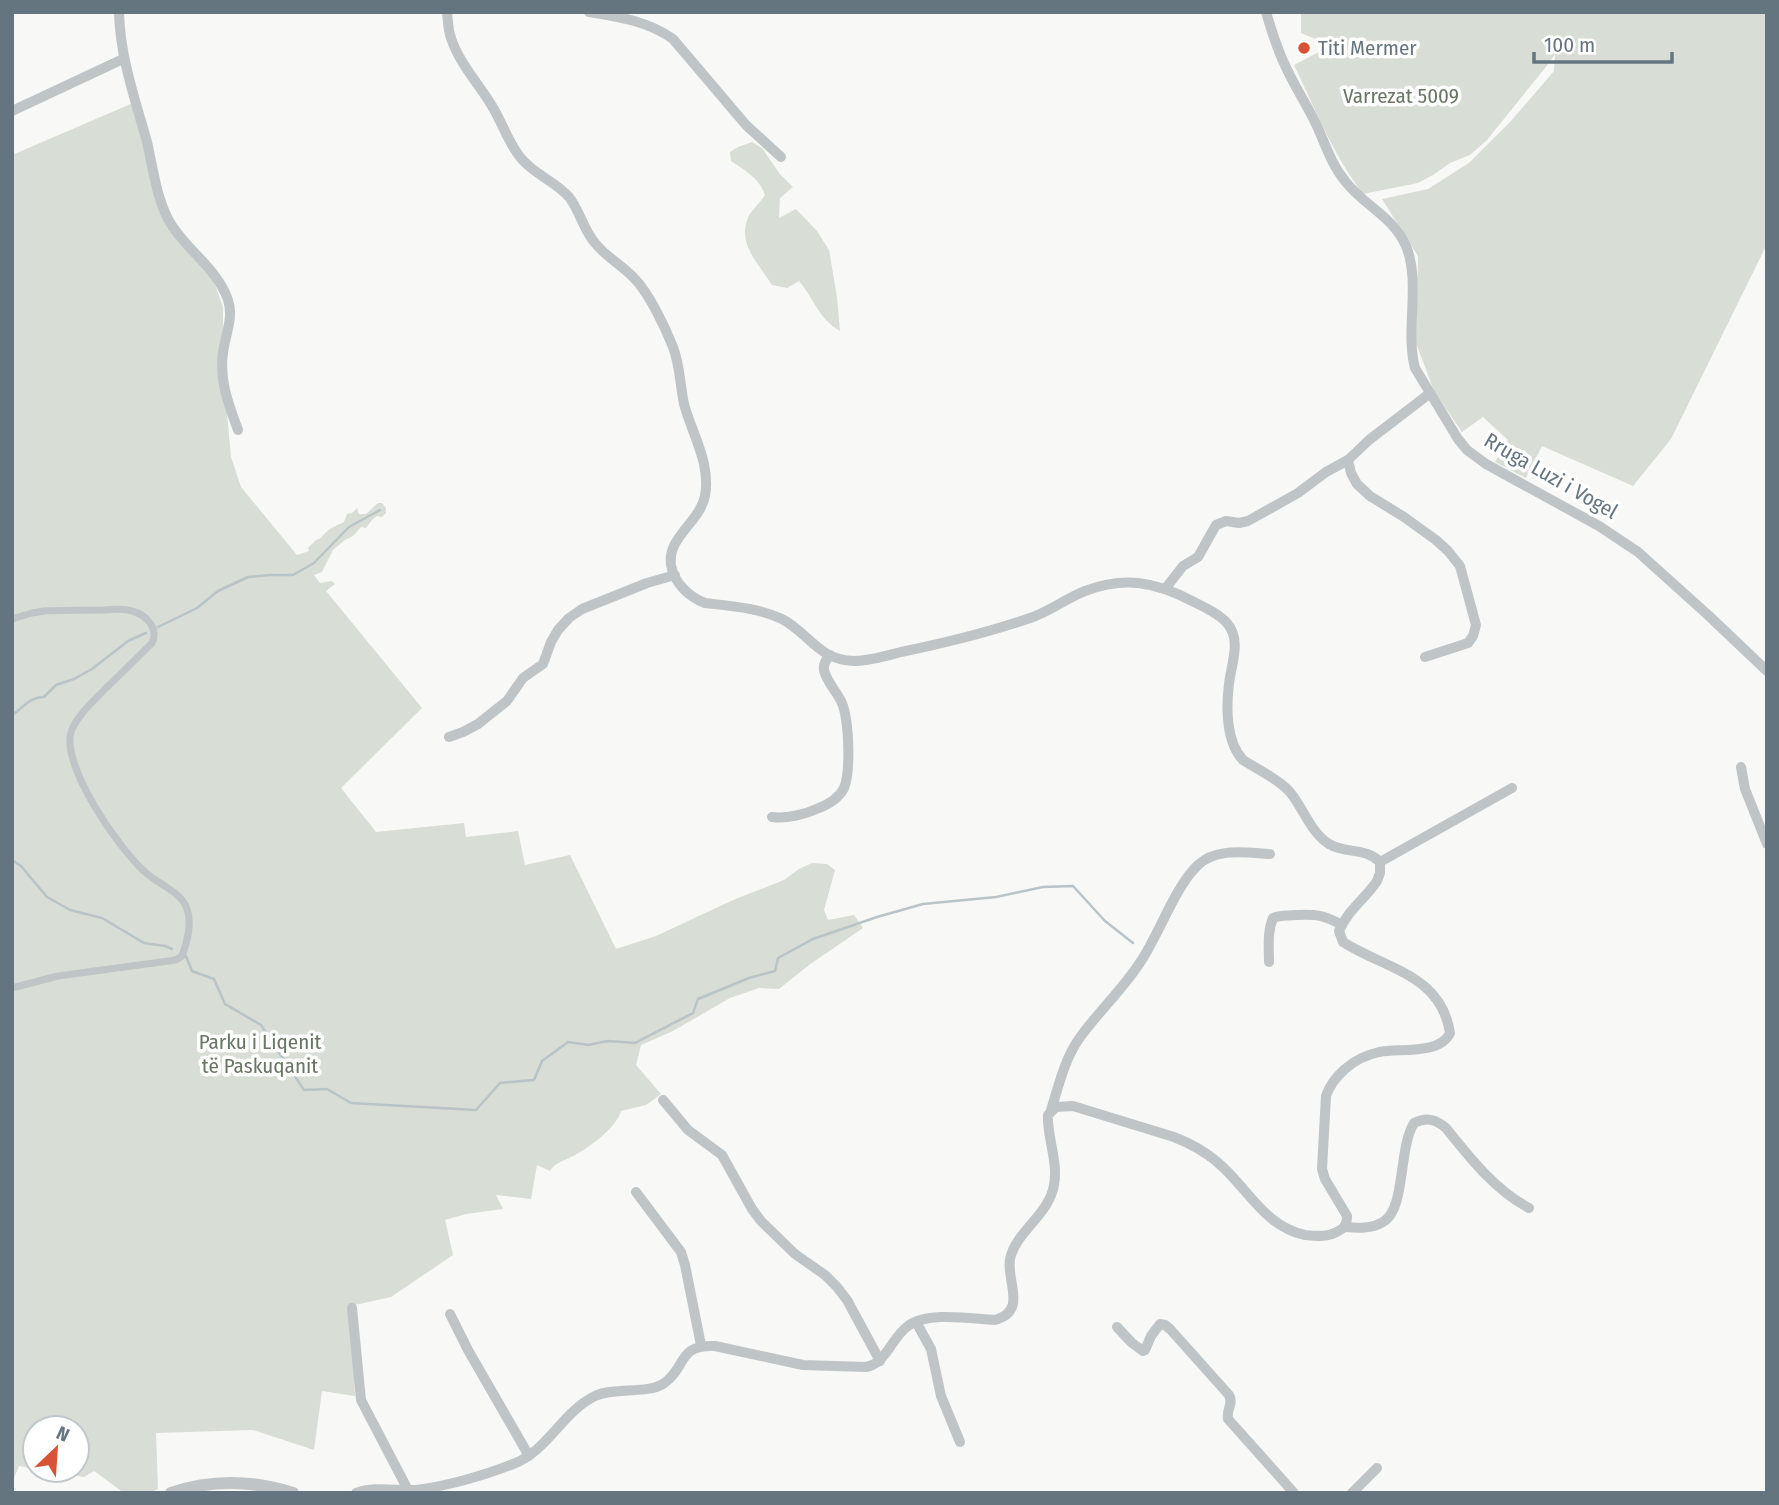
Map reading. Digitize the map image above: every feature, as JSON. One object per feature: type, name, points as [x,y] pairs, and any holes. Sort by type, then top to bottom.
[{"type":"street","points":[[118,12],[123,59],[160,200],[179,236],[208,267],[228,300],[231,313],[223,353],[224,392],[239,430]]},
{"type":"street","points":[[447,12],[456,50],[493,108],[519,156],[567,195],[576,206],[588,234],[596,244],[646,292],[673,347],[685,407],[704,464],[706,481],[702,505],[674,546],[671,555],[675,575],[681,586],[695,599],[778,618],[830,655],[838,659],[857,661],[933,645],[1035,616],[1084,591],[1136,582],[1150,584],[1182,596],[1212,612],[1234,633],[1235,649],[1227,704],[1231,735],[1237,754],[1283,786],[1330,845],[1367,853],[1380,862],[1377,881],[1346,917],[1339,931],[1343,942],[1403,971],[1427,987],[1447,1018],[1450,1033],[1444,1042],[1429,1048],[1365,1056],[1342,1071],[1329,1088],[1326,1096],[1322,1169],[1347,1216],[1345,1227]]},
{"type":"street","points":[[589,12],[648,24],[673,39],[746,125],[781,157]]},
{"type":"street","name":"Rruga Luzi i Vogel","points":[[1266,12],[1283,62],[1311,113],[1337,170],[1357,194],[1400,233],[1410,264],[1413,304],[1412,357],[1415,368],[1458,439],[1476,457],[1617,537],[1638,552],[1767,671]]},
{"type":"street","points":[[12,111],[123,59]]},
{"type":"street","points":[[1165,589],[1183,566],[1198,556],[1216,525],[1226,521],[1248,521],[1298,494],[1326,472],[1348,460],[1369,440],[1429,394]]},
{"type":"street","points":[[1348,460],[1357,484],[1370,496],[1427,533],[1448,551],[1460,566],[1476,625],[1473,636],[1468,643],[1425,657]]},
{"type":"street","points":[[449,737],[478,724],[507,701],[523,678],[543,664],[551,642],[569,618],[582,609],[647,583],[675,575]]},
{"type":"street","points":[[12,620],[44,611],[124,609],[140,614],[155,630],[152,643],[82,713],[70,736],[71,757],[113,835],[142,870],[175,893],[187,908],[189,917],[186,946],[182,956],[176,960],[58,976],[12,988]]},
{"type":"street","points":[[772,817],[809,813],[837,798],[844,788],[847,719],[825,673],[825,662],[830,655]]},
{"type":"street","points":[[1741,767],[1745,789],[1767,844]]},
{"type":"street","points":[[1380,862],[1512,788]]},
{"type":"street","points":[[356,1493],[366,1489],[408,1490],[442,1485],[516,1464],[551,1437],[588,1401],[606,1392],[659,1386],[672,1376],[687,1354],[701,1345],[803,1365],[866,1367],[880,1361],[897,1337],[916,1322],[935,1318],[995,1320],[1007,1314],[1014,1301],[1009,1268],[1011,1257],[1020,1239],[1044,1209],[1053,1192],[1055,1171],[1048,1121],[1065,1069],[1080,1037],[1141,962],[1178,893],[1198,865],[1212,856],[1231,852],[1270,854]]},
{"type":"street","points":[[1269,962],[1270,924],[1273,919],[1279,916],[1315,914],[1342,925]]},
{"type":"street","points":[[663,1100],[688,1130],[722,1155],[761,1221],[795,1254],[837,1287],[847,1300],[880,1361]]},
{"type":"street","points":[[1051,1111],[1056,1107],[1073,1106],[1189,1143],[1218,1162],[1274,1222],[1300,1234],[1326,1236],[1345,1227],[1374,1226],[1385,1222],[1395,1209],[1398,1198],[1410,1130],[1414,1123],[1429,1118],[1446,1128],[1505,1193],[1529,1208]]},
{"type":"street","points":[[636,1192],[681,1252],[701,1345]]},
{"type":"street","points":[[352,1308],[361,1400],[408,1490]]},
{"type":"street","points":[[450,1314],[529,1456]]},
{"type":"street","points":[[916,1322],[931,1349],[941,1396],[960,1442]]},
{"type":"street","points":[[1117,1327],[1143,1351],[1160,1324],[1170,1329],[1229,1395],[1231,1404],[1227,1412],[1228,1419],[1294,1493]]},
{"type":"street","points":[[1352,1493],[1377,1468]]},
{"type":"street","points":[[171,1493],[202,1484],[231,1482],[255,1483],[293,1493]]},
{"type":"green space","name":"Varrezat 5009","points":[[1301,12],[1767,12],[1767,244],[1671,439],[1633,486],[1542,446],[1526,478],[1495,462],[1508,440],[1483,417],[1462,432],[1434,391],[1416,343],[1418,256],[1382,199],[1428,189],[1469,163],[1511,121],[1554,71],[1555,54],[1487,140],[1470,155],[1450,163],[1418,183],[1363,194],[1334,147],[1294,65],[1319,52],[1320,41],[1301,33]]},
{"type":"green space","name":"Parku i Liqenit të Paskuqanit","points":[[133,103],[157,200],[213,279],[223,307],[223,392],[231,457],[241,487],[297,555],[309,551],[308,548],[316,540],[344,522],[347,514],[357,508],[359,514],[366,514],[378,503],[382,503],[386,508],[382,517],[377,516],[366,528],[361,527],[333,550],[322,572],[314,575],[320,583],[332,581],[335,584],[326,591],[422,708],[341,788],[376,832],[464,823],[466,837],[518,831],[525,865],[570,855],[616,949],[656,936],[733,900],[784,880],[812,863],[827,864],[835,870],[824,910],[828,920],[854,915],[863,928],[779,989],[759,988],[730,998],[673,1031],[641,1045],[636,1065],[661,1094],[646,1105],[621,1111],[613,1125],[599,1139],[555,1165],[550,1171],[537,1165],[531,1199],[496,1195],[503,1209],[445,1220],[453,1255],[391,1297],[350,1306],[355,1396],[322,1391],[314,1450],[253,1430],[156,1433],[158,1489],[149,1493],[124,1493],[94,1471],[91,1473],[91,1414],[21,1414],[21,1466],[12,1483],[12,155]]},
{"type":"green space","points":[[752,142],[762,148],[779,173],[793,187],[780,198],[779,218],[796,209],[817,231],[829,250],[840,331],[822,314],[799,281],[787,288],[772,285],[747,245],[745,227],[749,216],[765,195],[747,171],[731,161],[730,152]]},
{"type":"waterway","points":[[158,627],[197,608],[218,591],[248,577],[293,575],[314,563],[349,527],[380,510]]},
{"type":"waterway","points":[[12,715],[31,701],[44,697],[56,685],[92,669],[128,641],[146,633]]},
{"type":"waterway","points":[[12,860],[21,866],[47,897],[70,910],[102,918],[144,943],[172,949]]},
{"type":"waterway","points":[[186,956],[192,971],[214,979],[225,1004],[261,1025],[304,1090],[327,1089],[351,1103],[476,1110],[500,1083],[534,1080],[542,1061],[568,1042],[588,1045],[608,1041],[635,1043],[693,1013],[698,999],[749,978],[775,971],[778,958],[813,939],[923,904],[996,897],[1043,887],[1073,886],[1105,921],[1133,943]]},
{"type":"place","name":"Titi Mermer","points":[[1304,48]]}]
